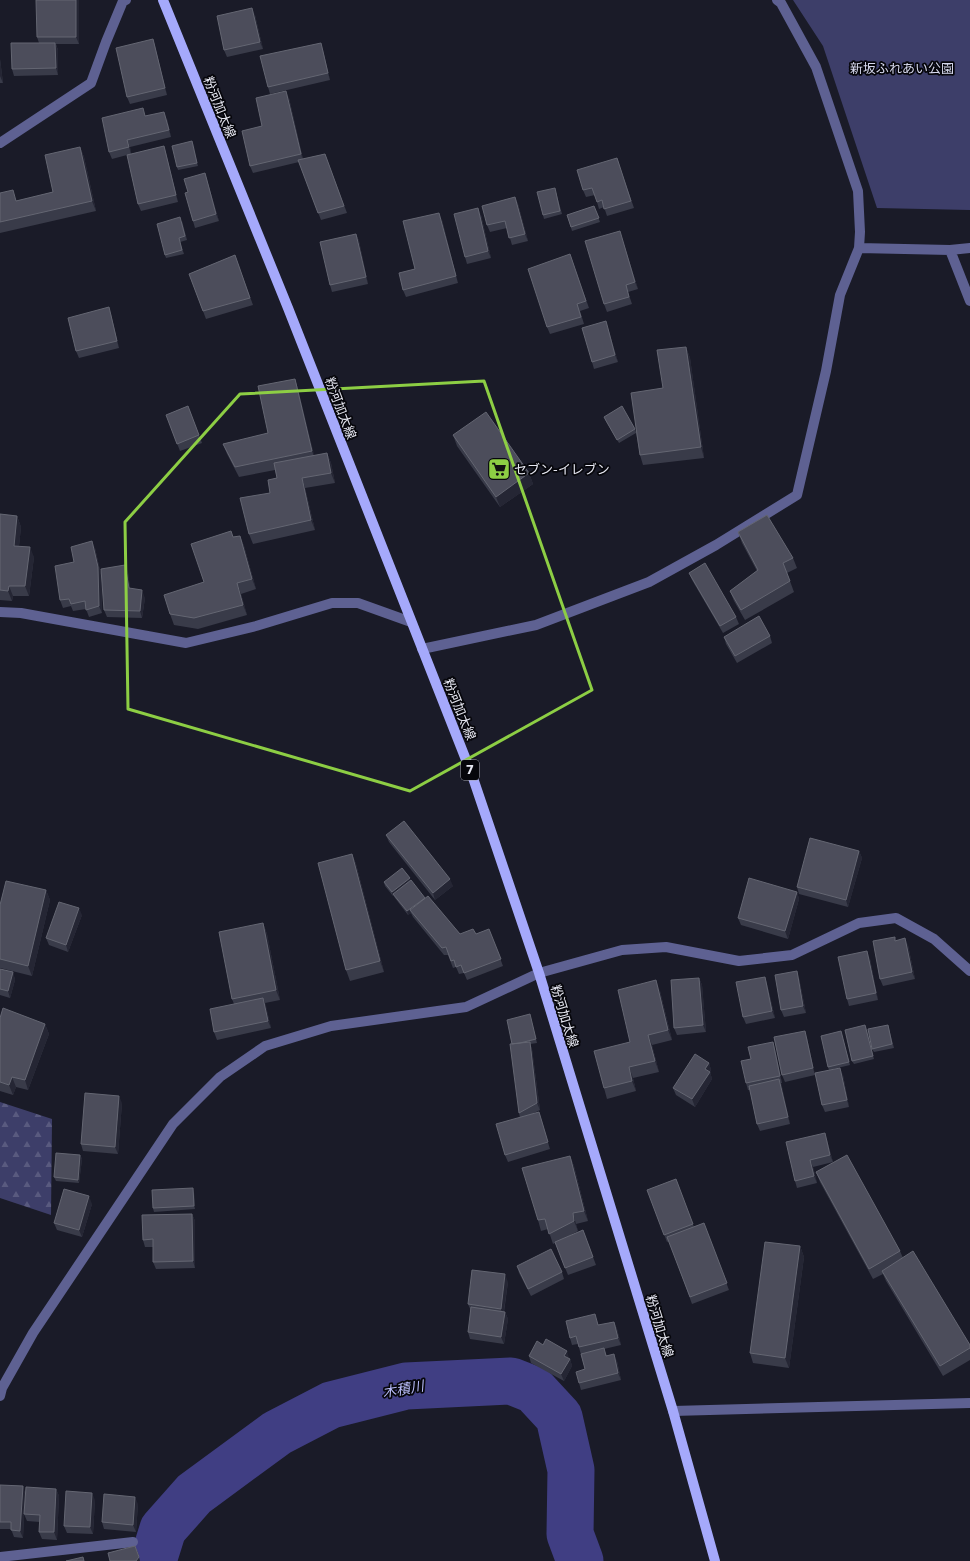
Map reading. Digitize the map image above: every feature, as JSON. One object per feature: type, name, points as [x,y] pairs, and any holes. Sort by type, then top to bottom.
[{"type":"main road","name":"粉河加太線","points":[[163,0],[288,308],[472,775],[539,973],[673,1411],[715,1561]]},
{"type":"street","points":[[0,143],[91,83],[106,42],[124,1],[126,0]]},
{"type":"street","points":[[422,649],[536,625],[649,582],[716,545],[797,496],[826,371],[840,295],[858,248],[860,232],[858,191],[816,67],[781,3],[777,0]]},
{"type":"street","points":[[858,248],[950,250],[970,248]]},
{"type":"street","points":[[950,250],[970,301]]},
{"type":"street","points":[[0,612],[21,613],[186,643],[256,626],[332,603],[358,603],[411,622]]},
{"type":"street","points":[[0,1396],[2,1388],[33,1333],[173,1124],[220,1077],[265,1046],[331,1026],[466,1007],[539,973],[622,950],[666,946],[739,961],[792,955],[859,923],[896,918],[934,938],[970,971]]},
{"type":"street","points":[[673,1411],[970,1403]]},
{"type":"street","points":[[0,1557],[133,1542]]},
{"type":"highlighted area","points":[[484,381],[592,690],[410,791],[128,709],[125,522],[240,394]]},
{"type":"green space","name":"新坂ふれあい公園","points":[[793,0],[970,0],[970,210],[877,208],[823,46]]},
{"type":"green space","points":[[0,1102],[52,1119],[51,1215],[0,1198]]},
{"type":"building","points":[[36,0],[76,0],[76,37],[37,37]]},
{"type":"building","points":[[252,8],[260,42],[224,50],[217,16]]},
{"type":"building","points":[[153,39],[165,88],[127,97],[116,48]]},
{"type":"building","points":[[11,43],[55,43],[56,68],[12,69]]},
{"type":"building","points":[[321,43],[328,73],[268,87],[260,56]]},
{"type":"building","points":[[286,91],[301,154],[250,166],[242,131],[262,126],[256,98]]},
{"type":"building","points":[[143,108],[145,116],[164,112],[169,130],[127,140],[129,147],[109,152],[102,118]]},
{"type":"building","points":[[192,141],[197,163],[177,167],[172,146]]},
{"type":"building","points":[[164,146],[176,195],[138,204],[127,155]]},
{"type":"building","points":[[80,147],[92,201],[0,222],[0,193],[13,190],[16,201],[53,192],[45,155]]},
{"type":"building","points":[[325,154],[344,206],[318,213],[298,160]]},
{"type":"building","points":[[617,158],[631,201],[604,209],[602,200],[597,202],[592,188],[583,190],[577,170]]},
{"type":"building","points":[[205,173],[216,214],[193,221],[185,193],[188,192],[184,179]]},
{"type":"building","points":[[555,188],[560,211],[543,215],[537,192]]},
{"type":"building","points":[[515,197],[525,234],[509,238],[505,221],[487,225],[482,206]]},
{"type":"building","points":[[594,206],[599,218],[571,227],[567,215]]},
{"type":"building","points":[[478,208],[488,251],[465,257],[454,214]]},
{"type":"building","points":[[439,213],[456,276],[403,290],[399,273],[415,269],[403,221]]},
{"type":"building","points":[[180,217],[185,236],[179,238],[182,250],[165,255],[157,224]]},
{"type":"building","points":[[620,231],[635,282],[626,285],[629,297],[604,304],[585,241]]},
{"type":"building","points":[[356,234],[366,277],[330,285],[320,242]]},
{"type":"building","points":[[570,254],[586,301],[577,304],[581,317],[547,327],[528,269]]},
{"type":"building","points":[[235,255],[250,298],[203,311],[189,274]]},
{"type":"building","points":[[109,307],[117,341],[76,351],[68,318]]},
{"type":"building","points":[[606,321],[615,355],[592,362],[582,328]]},
{"type":"building","points":[[686,347],[701,447],[640,455],[631,393],[663,388],[657,350]]},
{"type":"building","points":[[295,379],[312,451],[235,467],[223,444],[268,433],[258,386]]},
{"type":"building","points":[[188,406],[199,435],[177,444],[166,415]]},
{"type":"building","points":[[622,406],[635,429],[617,440],[604,417]]},
{"type":"building","points":[[486,412],[529,473],[496,497],[453,435]]},
{"type":"building","points":[[327,453],[331,473],[302,478],[311,520],[249,534],[240,498],[270,493],[268,480],[277,478],[274,463]]},
{"type":"building","points":[[0,514],[17,516],[14,546],[30,547],[25,586],[9,586],[8,591],[0,590]]},
{"type":"building","points":[[767,515],[793,558],[783,563],[790,581],[741,610],[730,591],[758,570],[738,532]]},
{"type":"building","points":[[231,531],[233,537],[240,536],[252,579],[237,583],[243,605],[194,618],[170,614],[164,595],[204,582],[191,544]]},
{"type":"building","points":[[92,541],[98,567],[99,606],[86,610],[85,601],[71,604],[69,599],[60,600],[55,566],[74,562],[71,547]]},
{"type":"building","points":[[705,563],[736,617],[720,626],[689,573]]},
{"type":"building","points":[[125,565],[129,588],[142,590],[140,611],[104,610],[101,569]]},
{"type":"building","points":[[759,616],[770,636],[735,656],[724,637]]},
{"type":"building","points":[[404,821],[450,879],[433,893],[386,835]]},
{"type":"building","points":[[810,838],[859,851],[846,900],[797,887]]},
{"type":"building","points":[[352,854],[380,961],[346,970],[318,863]]},
{"type":"building","points":[[402,868],[410,878],[392,892],[384,882]]},
{"type":"building","points":[[749,878],[797,892],[785,931],[738,918]]},
{"type":"building","points":[[411,880],[425,898],[407,911],[393,894]]},
{"type":"building","points":[[6,881],[46,890],[28,966],[0,959],[0,905]]},
{"type":"building","points":[[428,896],[460,934],[473,929],[476,934],[489,929],[501,959],[464,973],[461,965],[456,967],[454,960],[451,961],[446,947],[442,948],[410,910]]},
{"type":"building","points":[[59,902],[79,908],[66,945],[46,938]]},
{"type":"building","points":[[263,923],[276,990],[232,999],[219,932]]},
{"type":"building","points":[[895,937],[895,941],[905,938],[912,972],[880,979],[873,941]]},
{"type":"building","points":[[867,951],[876,993],[847,999],[838,957]]},
{"type":"building","points":[[0,969],[13,972],[8,991],[0,989]]},
{"type":"building","points":[[797,971],[803,1006],[781,1010],[775,975]]},
{"type":"building","points":[[765,977],[772,1011],[743,1017],[736,982]]},
{"type":"building","points":[[699,978],[703,1025],[674,1028],[671,980]]},
{"type":"building","points":[[656,980],[668,1030],[648,1035],[655,1061],[629,1067],[632,1081],[604,1088],[594,1051],[630,1042],[618,990]]},
{"type":"building","points":[[263,998],[268,1021],[214,1032],[210,1009]]},
{"type":"building","points":[[3,1008],[45,1024],[25,1080],[12,1077],[9,1085],[0,1082],[0,1018]]},
{"type":"building","points":[[530,1014],[536,1039],[512,1044],[507,1020]]},
{"type":"building","points":[[865,1025],[873,1056],[852,1061],[845,1030]]},
{"type":"building","points":[[888,1025],[892,1044],[872,1049],[868,1029]]},
{"type":"building","points":[[805,1031],[813,1068],[782,1075],[774,1037]]},
{"type":"building","points":[[841,1031],[849,1062],[828,1067],[821,1036]]},
{"type":"building","points":[[530,1042],[537,1103],[519,1113],[510,1044]]},
{"type":"building","points":[[773,1042],[780,1076],[746,1083],[741,1061],[751,1059],[748,1047]]},
{"type":"building","points":[[695,1054],[709,1063],[705,1069],[710,1072],[692,1099],[673,1088]]},
{"type":"building","points":[[840,1068],[847,1100],[822,1105],[815,1073]]},
{"type":"building","points":[[779,1079],[788,1117],[757,1124],[749,1086]]},
{"type":"building","points":[[85,1093],[119,1096],[115,1147],[81,1144]]},
{"type":"building","points":[[539,1112],[548,1142],[505,1155],[496,1124]]},
{"type":"building","points":[[825,1133],[830,1155],[810,1160],[814,1176],[795,1181],[786,1142]]},
{"type":"building","points":[[56,1153],[80,1155],[78,1180],[54,1177]]},
{"type":"building","points":[[847,1155],[900,1251],[869,1269],[816,1172]]},
{"type":"building","points":[[570,1156],[584,1211],[573,1213],[574,1221],[549,1234],[545,1219],[538,1220],[522,1168]]},
{"type":"building","points":[[676,1179],[693,1224],[664,1235],[647,1190]]},
{"type":"building","points":[[193,1188],[194,1206],[153,1208],[152,1190]]},
{"type":"building","points":[[64,1189],[89,1196],[79,1230],[54,1223]]},
{"type":"building","points":[[192,1214],[193,1261],[153,1262],[153,1239],[143,1240],[142,1215]]},
{"type":"building","points":[[704,1223],[727,1283],[690,1297],[667,1237]]},
{"type":"building","points":[[583,1230],[593,1257],[565,1268],[555,1242]]},
{"type":"building","points":[[765,1242],[800,1246],[785,1358],[750,1353]]},
{"type":"building","points":[[551,1249],[562,1272],[528,1289],[517,1266]]},
{"type":"building","points":[[913,1251],[970,1345],[970,1348],[940,1366],[882,1271]]},
{"type":"building","points":[[472,1270],[505,1274],[501,1309],[468,1304]]},
{"type":"building","points":[[471,1307],[505,1312],[501,1337],[468,1332]]},
{"type":"building","points":[[595,1314],[598,1325],[614,1322],[618,1338],[579,1347],[576,1336],[570,1338],[566,1321]]},
{"type":"building","points":[[546,1339],[567,1351],[564,1356],[570,1359],[561,1374],[529,1356],[537,1341],[543,1345]]},
{"type":"building","points":[[604,1348],[606,1356],[614,1354],[618,1373],[579,1383],[576,1372],[585,1369],[581,1354]]},
{"type":"building","points":[[0,1485],[23,1486],[20,1531],[11,1530],[11,1522],[0,1522]]},
{"type":"building","points":[[26,1487],[56,1489],[54,1532],[39,1532],[40,1515],[24,1514]]},
{"type":"building","points":[[66,1491],[92,1493],[90,1527],[64,1526]]},
{"type":"building","points":[[104,1494],[135,1497],[133,1525],[102,1522]]},
{"type":"building","points":[[135,1546],[139,1557],[136,1561],[110,1561],[108,1553]]},
{"type":"building","points":[[83,1557],[84,1561],[66,1561]]},
{"type":"waterway","name":"木積川","points":[[153,1561],[163,1529],[194,1494],[277,1433],[331,1405],[406,1386],[511,1381],[534,1390],[559,1417],[571,1470],[570,1534],[580,1561]]},
{"type":"place","name":"セブン-イレブン","points":[[499,469]]}]
